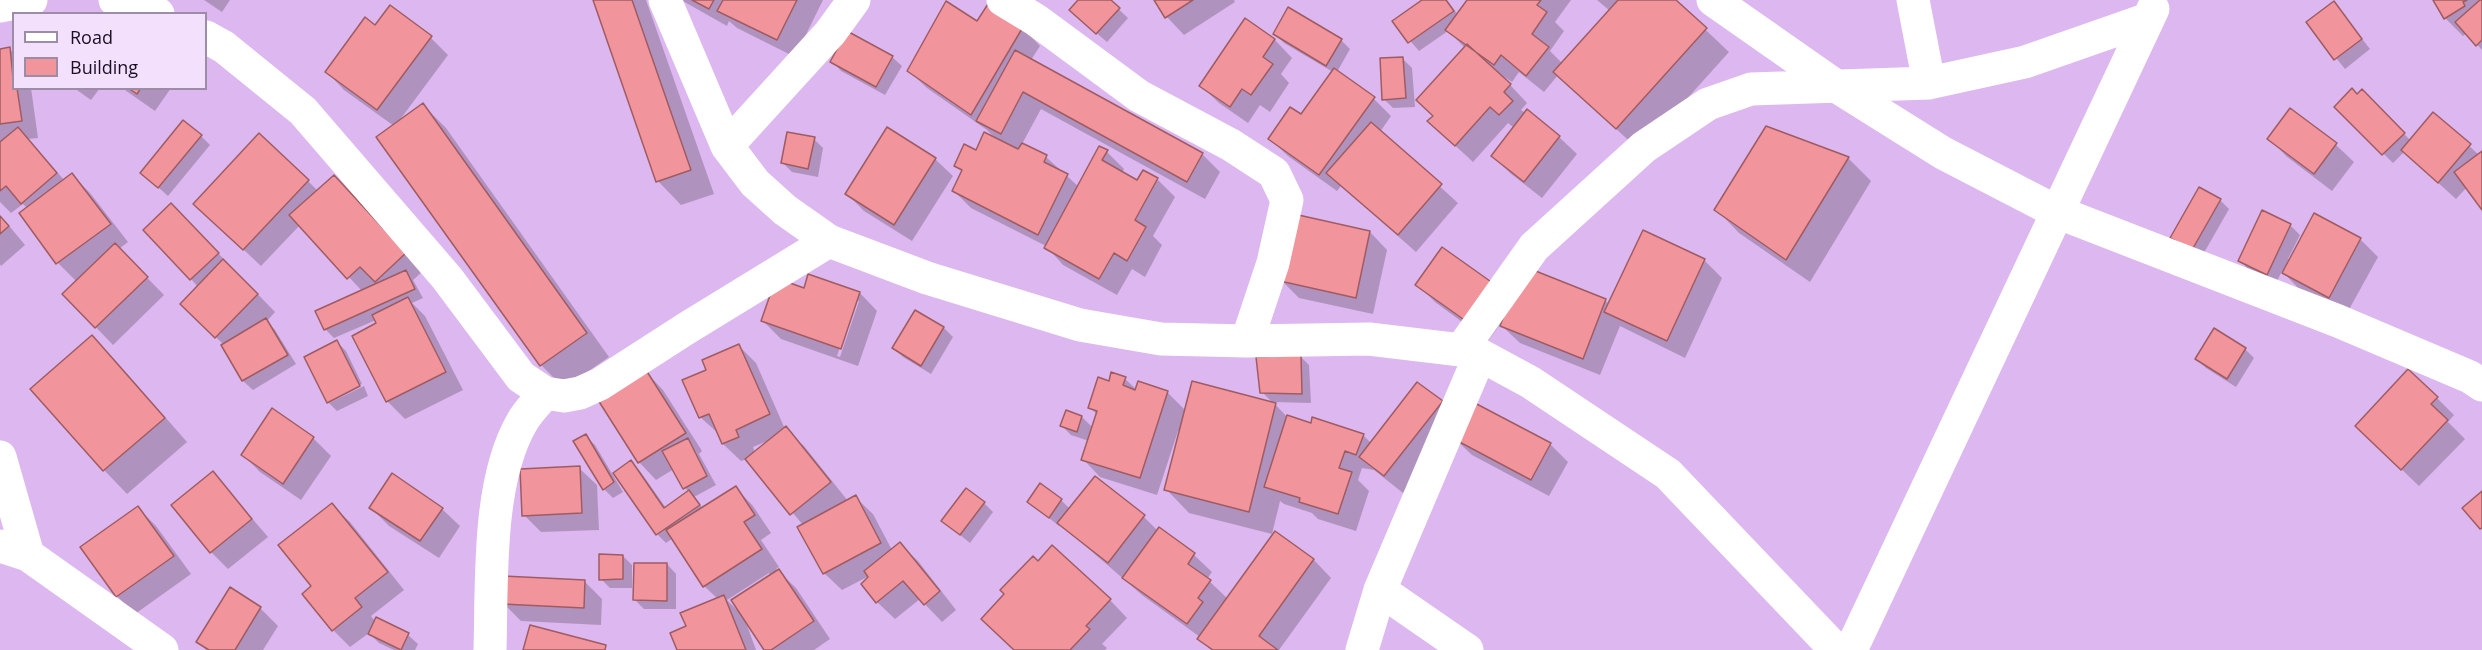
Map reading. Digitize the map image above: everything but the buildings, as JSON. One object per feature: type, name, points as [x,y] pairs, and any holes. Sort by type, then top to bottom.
[{"type":"street","points":[[0,6],[31,0]]},
{"type":"street","points":[[115,0],[153,12]]},
{"type":"street","points":[[665,0],[727,146],[755,183],[785,210],[829,242],[927,278],[1080,325],[1161,339],[1247,341],[1369,339],[1471,353],[1530,382],[1668,474],[1836,650]]},
{"type":"street","points":[[727,146],[830,33],[854,0]]},
{"type":"street","points":[[1003,0],[1036,21],[1139,96],[1232,145],[1274,173],[1287,200],[1273,263],[1247,341]]},
{"type":"street","points":[[1713,0],[1836,87],[1943,153],[2056,212],[2338,321],[2482,384]]},
{"type":"street","points":[[1912,0],[1929,83]]},
{"type":"street","points":[[1362,650],[1380,590],[1471,353],[1534,247],[1644,147],[1708,104],[1751,89],[1929,83],[2025,62],[2153,10]]},
{"type":"street","points":[[1851,650],[2153,10]]},
{"type":"street","points":[[207,38],[224,47],[303,111],[447,278],[521,377],[545,393],[564,396],[580,393],[600,384],[829,242]]},
{"type":"street","points":[[490,650],[493,537],[501,489],[510,451],[522,421],[545,393]]},
{"type":"street","points":[[0,457],[14,550],[162,650]]},
{"type":"street","points":[[1380,590],[1467,650]]}]
